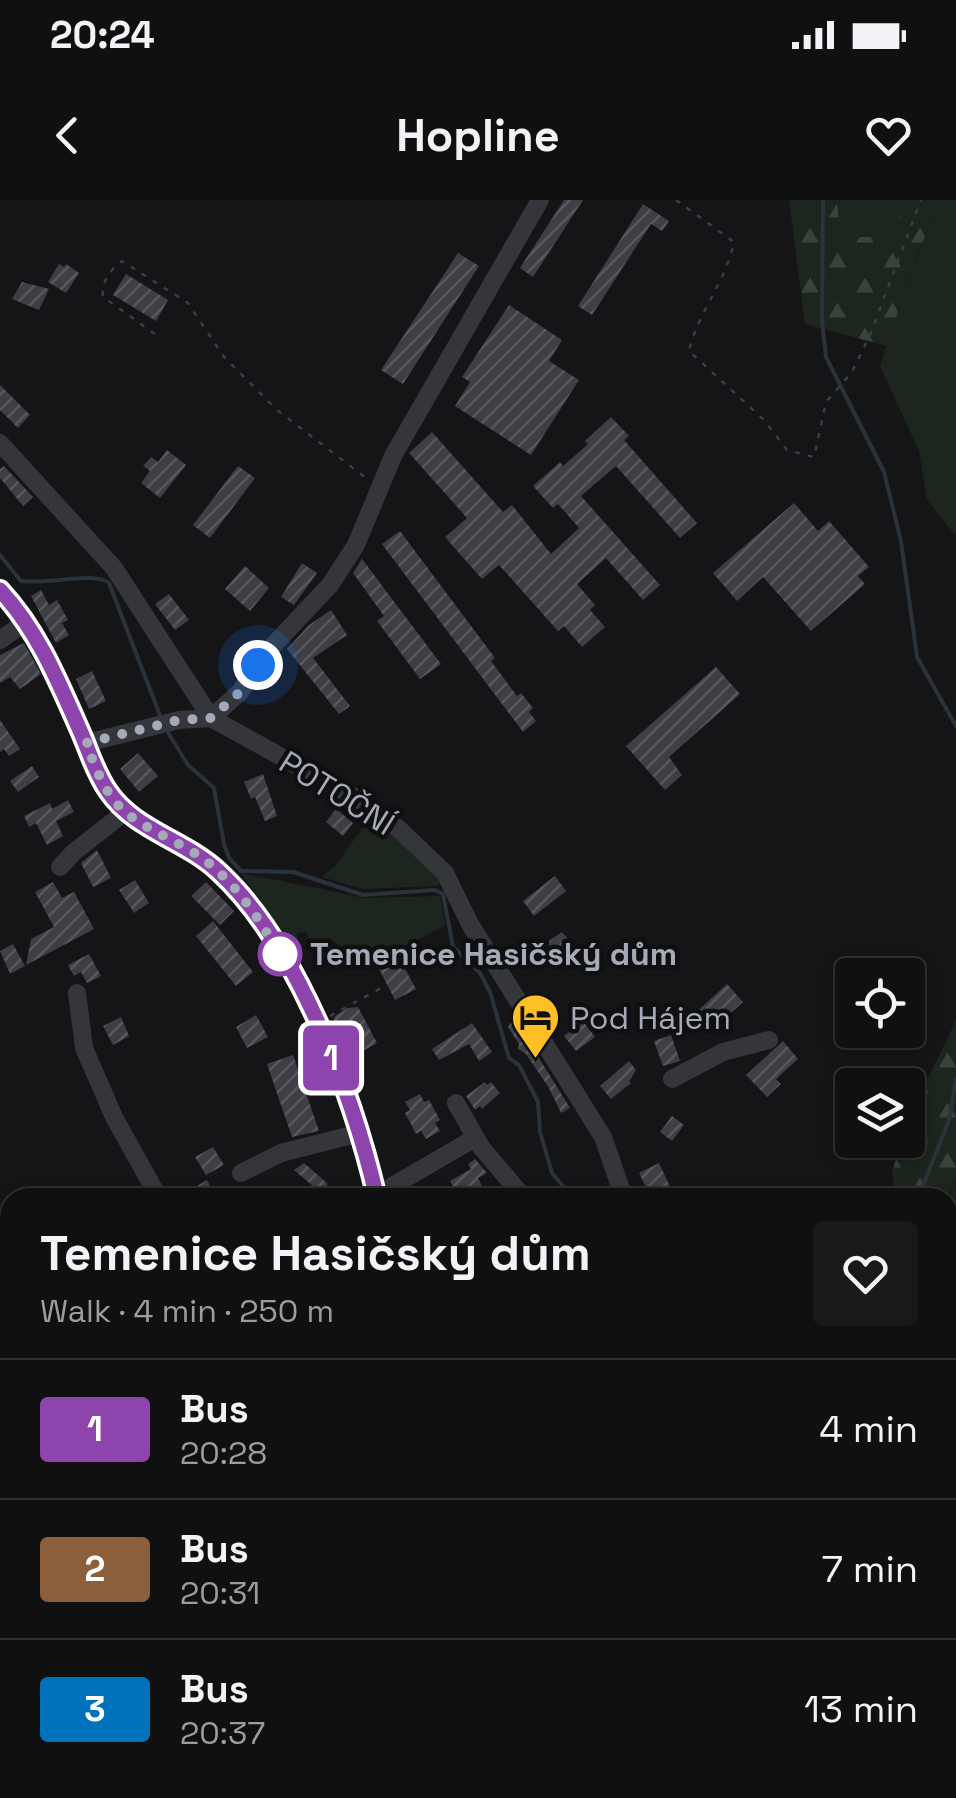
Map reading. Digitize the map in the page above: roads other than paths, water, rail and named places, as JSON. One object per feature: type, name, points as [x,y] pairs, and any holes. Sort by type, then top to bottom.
[{"type":"street","points":[[86,743],[163,724],[211,718],[240,692],[266,654],[330,585],[356,545],[411,422],[540,200]]},
{"type":"street","name":"POTOČNÍ","points":[[0,443],[114,568],[211,718],[364,803],[400,830],[445,873],[470,924],[603,1137],[621,1188]]},
{"type":"street","points":[[0,590],[43,648],[106,789],[125,812],[206,860],[251,907],[316,1020],[360,1133],[375,1188]]},
{"type":"street","points":[[0,640],[26,622]]},
{"type":"street","points":[[60,868],[125,812]]},
{"type":"street","points":[[77,993],[84,1048],[114,1116],[154,1188]]},
{"type":"street","points":[[672,1078],[722,1052],[769,1040]]},
{"type":"street","points":[[456,1103],[475,1138],[516,1188]]},
{"type":"street","points":[[241,1173],[281,1153],[360,1133]]},
{"type":"street","points":[[391,1188],[475,1138]]},
{"type":"waterway","points":[[823,200],[822,320],[826,357],[884,472],[901,541],[917,657],[956,726]]},
{"type":"waterway","points":[[0,555],[21,581],[93,578],[109,583],[161,718]]},
{"type":"waterway","points":[[167,731],[188,765],[214,788],[224,844],[229,858],[241,871],[293,872],[363,895],[435,890],[443,894],[453,947],[480,973],[490,992],[509,1058],[519,1065],[538,1102],[540,1132],[552,1173],[565,1188]]},
{"type":"waterway","points":[[922,1188],[949,1120],[956,1079]]},
{"type":"place","name":"Temenice Hasičský dům","points":[[280,954]]},
{"type":"place","name":"Pod Hájem","points":[[535,1060]]}]
